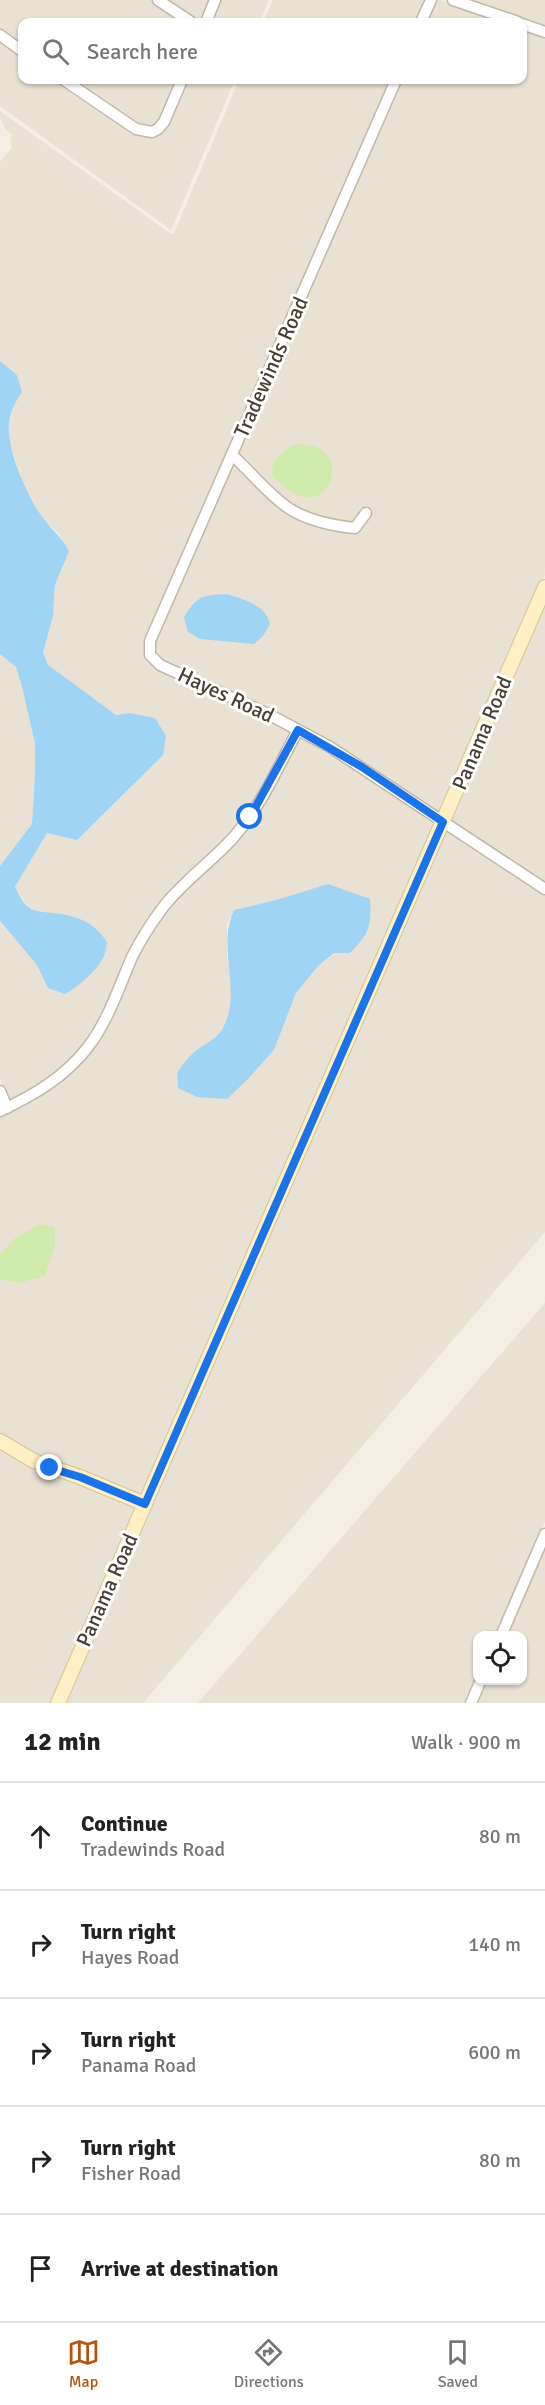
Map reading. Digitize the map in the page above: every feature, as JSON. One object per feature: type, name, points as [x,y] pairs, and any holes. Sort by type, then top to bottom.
[{"type":"street","points":[[158,0],[185,18]]},
{"type":"street","points":[[208,18],[215,0]]},
{"type":"street","points":[[423,18],[431,0]]},
{"type":"street","points":[[453,0],[506,18]]},
{"type":"street","points":[[527,26],[545,32]]},
{"type":"street","points":[[0,35],[18,48]]},
{"type":"street","points":[[70,84],[136,129],[152,132],[164,122],[180,84]]},
{"type":"street","name":"Tradewinds Road","points":[[150,655],[150,641],[394,84]]},
{"type":"street","points":[[232,455],[252,473],[263,487],[289,509],[332,524],[355,528],[366,513]]},
{"type":"street","name":"Panama Road","points":[[58,1703],[545,587]]},
{"type":"street","name":"Hayes Road","points":[[150,655],[160,665],[270,715],[362,767],[545,890]]},
{"type":"street","points":[[0,1091],[3,1109],[40,1092],[72,1066],[89,1046],[104,1022],[149,926],[163,907],[231,840],[250,817],[298,730]]},
{"type":"street","points":[[0,1441],[34,1461],[145,1504]]},
{"type":"street","points":[[503,1631],[545,1534]]},
{"type":"street","points":[[471,1703],[479,1685]]},
{"type":"shaded area","points":[[0,0],[269,0],[261,18],[18,18],[18,84],[233,84],[171,230],[0,106]]},
{"type":"shaded area","points":[[273,0],[426,0],[418,18],[265,18]]},
{"type":"shaded area","points":[[436,0],[440,0],[493,18],[428,18]]},
{"type":"shaded area","points":[[466,0],[545,0],[545,27],[527,21],[527,18],[519,18]]},
{"type":"shaded area","points":[[527,30],[545,36],[545,575],[441,815],[332,743],[162,661],[154,654],[155,643],[234,462],[286,512],[359,531],[372,513],[364,507],[352,523],[323,517],[291,505],[266,484],[238,454],[399,84],[527,84]]},
{"type":"shaded area","points":[[237,84],[389,84],[144,646],[146,659],[157,668],[269,718],[292,731],[247,814],[129,952],[100,1019],[85,1044],[68,1063],[37,1088],[9,1101],[0,1079],[0,921],[37,965],[48,988],[60,914],[44,913],[28,907],[15,887],[47,833],[129,713],[116,715],[48,666],[43,653],[53,616],[55,585],[63,567],[60,535],[43,519],[24,487],[9,439],[9,423],[14,405],[22,392],[17,375],[0,361],[0,162],[12,147],[10,140],[12,135],[6,130],[0,118],[0,111],[171,234],[174,233]]},
{"type":"shaded area","points":[[545,599],[545,884],[449,821]]},
{"type":"shaded area","points":[[0,654],[16,667],[22,687],[35,744],[35,775],[32,824],[0,866]]},
{"type":"shaded area","points":[[300,736],[328,751],[437,823],[142,1499],[51,1464],[0,1436],[0,1279],[19,1283],[15,1238],[0,1254],[0,1116],[43,1095],[75,1069],[93,1050],[153,929],[167,910],[235,843],[254,820]],"holes":[[[370,899],[370,927],[318,966],[296,993],[274,1050],[226,1099],[192,1054],[216,1038],[231,1013],[232,994],[227,955],[227,924],[234,910],[276,900]]]},
{"type":"shaded area","points":[[445,828],[545,895],[545,1232],[143,1703],[63,1703]]},
{"type":"shaded area","points":[[545,1303],[545,1522],[498,1631],[473,1631],[474,1685],[466,1703],[198,1703]]},
{"type":"shaded area","points":[[0,1446],[139,1506],[53,1703],[0,1703]]},
{"type":"shaded area","points":[[545,1546],[545,1703],[477,1703],[485,1685],[527,1685],[527,1631],[508,1631]]},
{"type":"green space","points":[[294,444],[312,446],[329,458],[332,477],[322,493],[314,497],[294,494],[272,476],[273,462]]},
{"type":"green space","points":[[40,1224],[54,1227],[55,1245],[45,1276],[19,1283],[0,1279],[0,1254],[15,1238]]},
{"type":"water","points":[[0,361],[17,375],[22,392],[9,422],[11,445],[19,472],[37,509],[69,551],[55,585],[53,616],[43,653],[48,665],[116,715],[129,713],[155,718],[166,736],[163,755],[77,840],[47,833],[15,887],[22,900],[31,909],[81,919],[98,930],[107,942],[105,954],[97,967],[65,994],[48,988],[37,965],[0,921],[0,866],[32,824],[35,744],[16,667],[0,654]]},
{"type":"water","points":[[227,594],[259,607],[267,617],[270,624],[263,636],[254,644],[200,639],[188,632],[184,617],[197,601],[206,596]]},
{"type":"water","points":[[328,884],[370,899],[370,923],[365,935],[350,953],[334,953],[318,966],[296,993],[274,1050],[227,1099],[197,1097],[178,1088],[177,1073],[191,1055],[220,1032],[228,1014],[231,984],[228,939],[229,924],[234,910]]},
{"type":"route","points":[[50,1468],[80,1477],[145,1504],[443,822],[362,767],[298,730],[250,817]]}]
